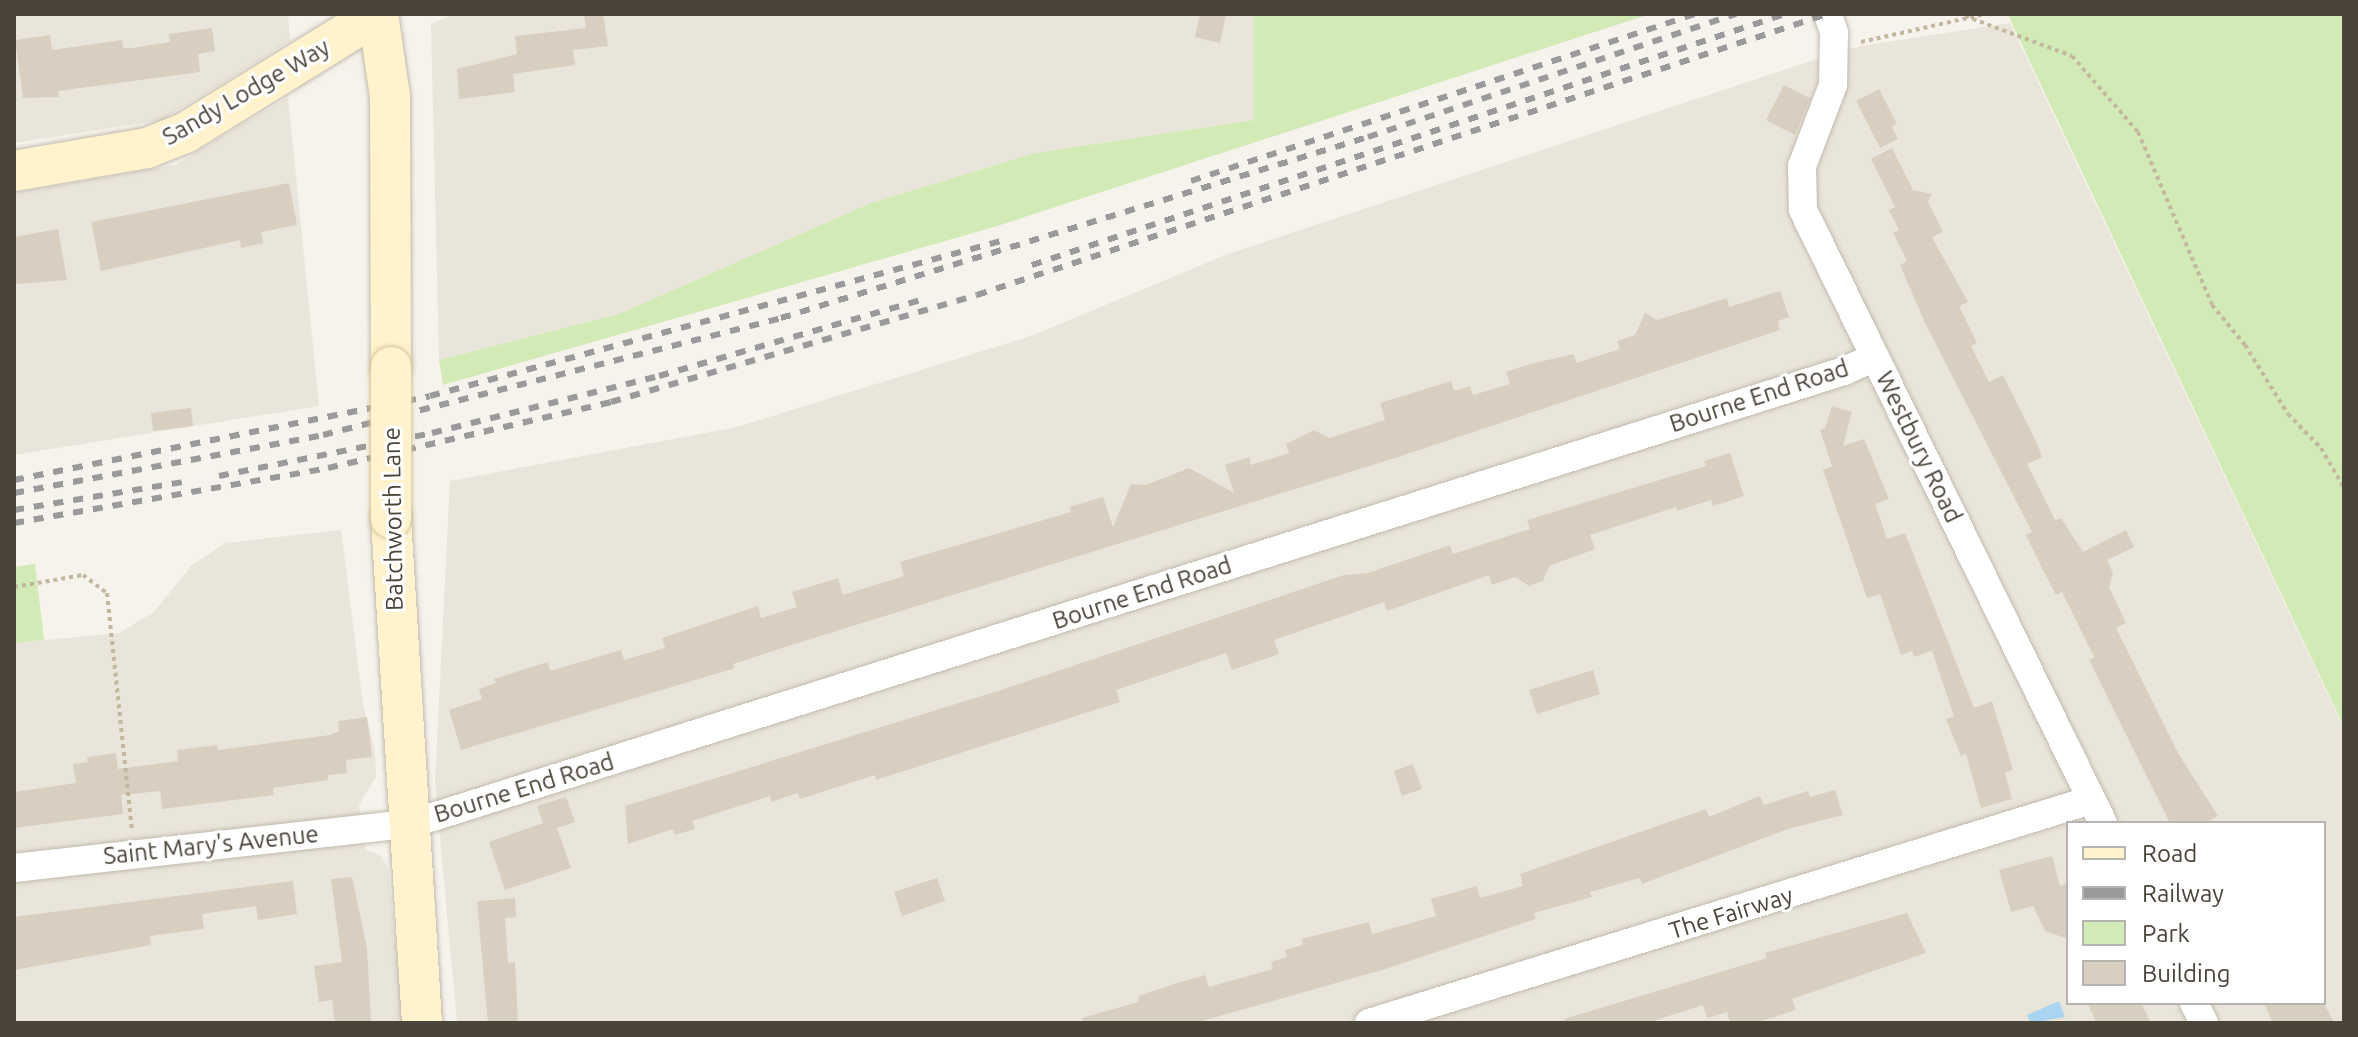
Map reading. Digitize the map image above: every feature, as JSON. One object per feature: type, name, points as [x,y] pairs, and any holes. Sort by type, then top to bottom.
[{"type":"street","name":"Sandy Lodge Way","points":[[14,171],[147,148],[185,133],[378,14]]},
{"type":"street","name":"Batchworth Lane","points":[[378,14],[390,96],[391,518],[422,1023]]},
{"type":"street","name":"Westbury Road","points":[[1828,14],[1835,49],[1833,85],[1802,166],[1799,197],[2097,812]]},
{"type":"street","name":"Bourne End Road","points":[[408,824],[1875,357]]},
{"type":"street","name":"The Fairway","points":[[1369,1023],[2097,812]]},
{"type":"street","name":"Saint Mary's Avenue","points":[[14,868],[408,824]]},
{"type":"street","points":[[2195,1005],[2204,1023]]},
{"type":"path","points":[[1835,49],[1965,16],[1985,14]]},
{"type":"path","points":[[1965,16],[2072,56],[2138,132],[2212,305],[2245,345],[2288,414],[2321,448],[2344,488]]},
{"type":"path","points":[[14,587],[83,575],[107,593],[135,853]]},
{"type":"shaded area","points":[[14,14],[288,14],[290,41],[162,120],[14,143]]},
{"type":"shaded area","points":[[454,14],[1254,14],[1254,120],[1035,153],[871,203],[619,314],[439,360],[431,24]]},
{"type":"shaded area","points":[[2010,23],[2344,729],[2344,1023],[457,1023],[435,782],[450,481],[737,427],[1031,336],[1228,254],[1861,46]]},
{"type":"shaded area","points":[[288,97],[319,406],[14,455],[14,193],[175,165]]},
{"type":"shaded area","points":[[341,530],[363,704],[375,750],[376,777],[359,805],[365,849],[381,856],[388,868],[403,1023],[14,1023],[14,643],[119,633],[154,612],[192,565],[225,543]]},
{"type":"green space","points":[[1254,14],[1650,14],[994,227],[443,385],[439,360],[619,314],[871,203],[1035,153],[1254,120]]},
{"type":"green space","points":[[2008,14],[2344,14],[2344,727],[2015,30]]},
{"type":"green space","points":[[35,564],[44,640],[14,643],[14,567]]},
{"type":"water","points":[[2059,1001],[2065,1017],[2031,1023],[2027,1015]]},
{"type":"building","points":[[584,14],[603,14],[608,46],[573,50],[575,65],[513,74],[515,92],[459,99],[457,69],[517,54],[515,36],[586,28]]},
{"type":"building","points":[[1200,14],[1226,14],[1220,43],[1195,37]]},
{"type":"building","points":[[212,28],[215,51],[198,54],[200,72],[58,91],[59,97],[23,98],[15,40],[50,35],[52,50],[122,40],[123,48],[132,48],[170,42],[169,34]]},
{"type":"building","points":[[1784,85],[1810,98],[1795,135],[1766,120]]},
{"type":"building","points":[[1879,89],[1897,124],[1892,127],[1898,139],[1880,148],[1856,101]]},
{"type":"building","points":[[1892,148],[1913,190],[1932,194],[1928,202],[1943,232],[1932,237],[1968,302],[1959,306],[1977,343],[1971,346],[1989,382],[2003,375],[2035,439],[2042,457],[2027,464],[2055,520],[2061,518],[2083,552],[2126,530],[2134,547],[2107,560],[2113,573],[2109,587],[2126,623],[2116,628],[2178,753],[2218,816],[2209,821],[2169,821],[2089,660],[2094,657],[2062,592],[2056,595],[2043,570],[2026,535],[2032,532],[1925,323],[1900,265],[1907,261],[1893,233],[1899,230],[1889,210],[1895,207],[1871,159]]},
{"type":"building","points":[[289,183],[297,225],[261,232],[263,243],[241,248],[240,240],[101,271],[91,222]]},
{"type":"building","points":[[58,229],[67,280],[16,284],[14,237]]},
{"type":"building","points":[[1780,291],[1789,317],[1778,321],[1780,330],[1392,459],[801,642],[733,664],[735,668],[461,750],[449,710],[482,699],[479,689],[496,683],[494,679],[548,662],[550,671],[621,650],[624,660],[665,648],[662,638],[758,606],[761,618],[797,607],[792,592],[838,578],[843,595],[904,576],[900,562],[1071,512],[1069,507],[1103,497],[1113,527],[1131,484],[1146,485],[1189,468],[1234,493],[1225,465],[1249,457],[1251,465],[1289,453],[1286,444],[1314,430],[1329,438],[1385,420],[1380,403],[1451,381],[1454,391],[1470,386],[1473,395],[1510,384],[1506,372],[1530,364],[1574,354],[1576,363],[1620,349],[1617,341],[1635,335],[1645,313],[1657,320],[1727,298],[1729,307]]},
{"type":"building","points":[[1832,406],[1852,412],[1843,446],[1864,439],[1889,499],[1875,504],[1887,539],[1905,533],[1974,708],[1992,701],[2013,770],[2005,773],[2012,799],[1981,808],[1966,754],[1961,756],[1946,719],[1954,716],[1932,651],[1942,647],[1914,657],[1912,651],[1901,655],[1880,594],[1867,598],[1823,470],[1832,466],[1820,430],[1825,428]]},
{"type":"building","points":[[191,408],[193,426],[153,431],[151,413]]},
{"type":"building","points":[[1730,453],[1744,496],[1713,506],[1711,500],[1677,511],[1676,507],[1590,535],[1595,549],[1549,566],[1543,581],[1529,586],[1515,577],[1492,585],[1489,575],[1387,611],[1384,602],[1274,640],[1279,654],[1232,670],[1226,653],[1116,690],[1120,702],[876,780],[875,775],[800,799],[798,793],[771,802],[770,796],[692,821],[695,829],[675,835],[673,829],[628,844],[625,806],[998,691],[1344,575],[1368,573],[1450,545],[1453,554],[1530,529],[1527,520],[1706,466],[1704,461]]},
{"type":"building","points":[[1593,670],[1600,694],[1537,714],[1529,690]]},
{"type":"building","points":[[367,717],[372,757],[346,760],[347,773],[328,775],[328,780],[273,788],[274,795],[162,809],[160,791],[121,795],[123,814],[14,828],[14,792],[76,783],[73,764],[88,762],[87,757],[116,753],[118,769],[178,761],[177,750],[217,745],[218,750],[330,735],[339,731],[338,721]]},
{"type":"building","points":[[1413,764],[1422,789],[1402,796],[1394,771]]},
{"type":"building","points":[[1835,790],[1843,815],[1788,829],[1642,884],[1640,878],[1590,892],[1592,897],[1534,913],[1536,919],[1382,970],[1195,1023],[1083,1023],[1082,1018],[1138,1002],[1139,996],[1205,975],[1209,987],[1273,969],[1271,962],[1287,957],[1285,950],[1303,945],[1301,939],[1369,922],[1372,934],[1436,916],[1431,899],[1477,886],[1480,898],[1523,886],[1520,874],[1706,809],[1709,817],[1760,796],[1764,805],[1808,791],[1810,797]]},
{"type":"building","points":[[566,797],[575,822],[557,828],[571,868],[505,890],[489,842],[543,823],[537,806]]},
{"type":"building","points":[[2052,856],[2060,886],[2066,883],[2066,938],[2045,931],[2033,906],[2011,912],[1999,870]]},
{"type":"building","points":[[352,877],[367,948],[371,1023],[335,1023],[332,1000],[319,1002],[314,966],[342,962],[331,879]]},
{"type":"building","points":[[937,878],[945,901],[902,916],[894,892]]},
{"type":"building","points":[[293,881],[297,914],[258,920],[256,906],[202,914],[204,929],[150,936],[151,945],[14,970],[14,917]]},
{"type":"building","points":[[515,898],[516,917],[505,918],[508,963],[515,962],[518,1023],[488,1023],[477,901]]},
{"type":"building","points":[[1907,913],[1926,953],[1792,999],[1796,1010],[1755,1023],[1730,1023],[1727,1012],[1707,1018],[1703,1005],[1647,1023],[1565,1023],[1564,1019],[1767,958],[1765,953]]},
{"type":"building","points":[[2088,1005],[2142,1005],[2151,1023],[2097,1023]]},
{"type":"building","points":[[2265,1005],[2325,1005],[2334,1023],[2273,1023]]},
{"type":"railway","points":[[1191,181],[1695,14]]},
{"type":"railway","points":[[14,493],[323,435],[781,318],[1368,137],[1736,14]]},
{"type":"railway","points":[[1032,265],[1785,14]]},
{"type":"railway","points":[[14,523],[328,468],[611,402],[977,295],[1827,14]]},
{"type":"railway","points":[[14,480],[430,396],[1001,241]]},
{"type":"railway","points":[[219,476],[432,433],[659,376],[921,300]]},
{"type":"railway","points":[[14,510],[184,482]]}]
